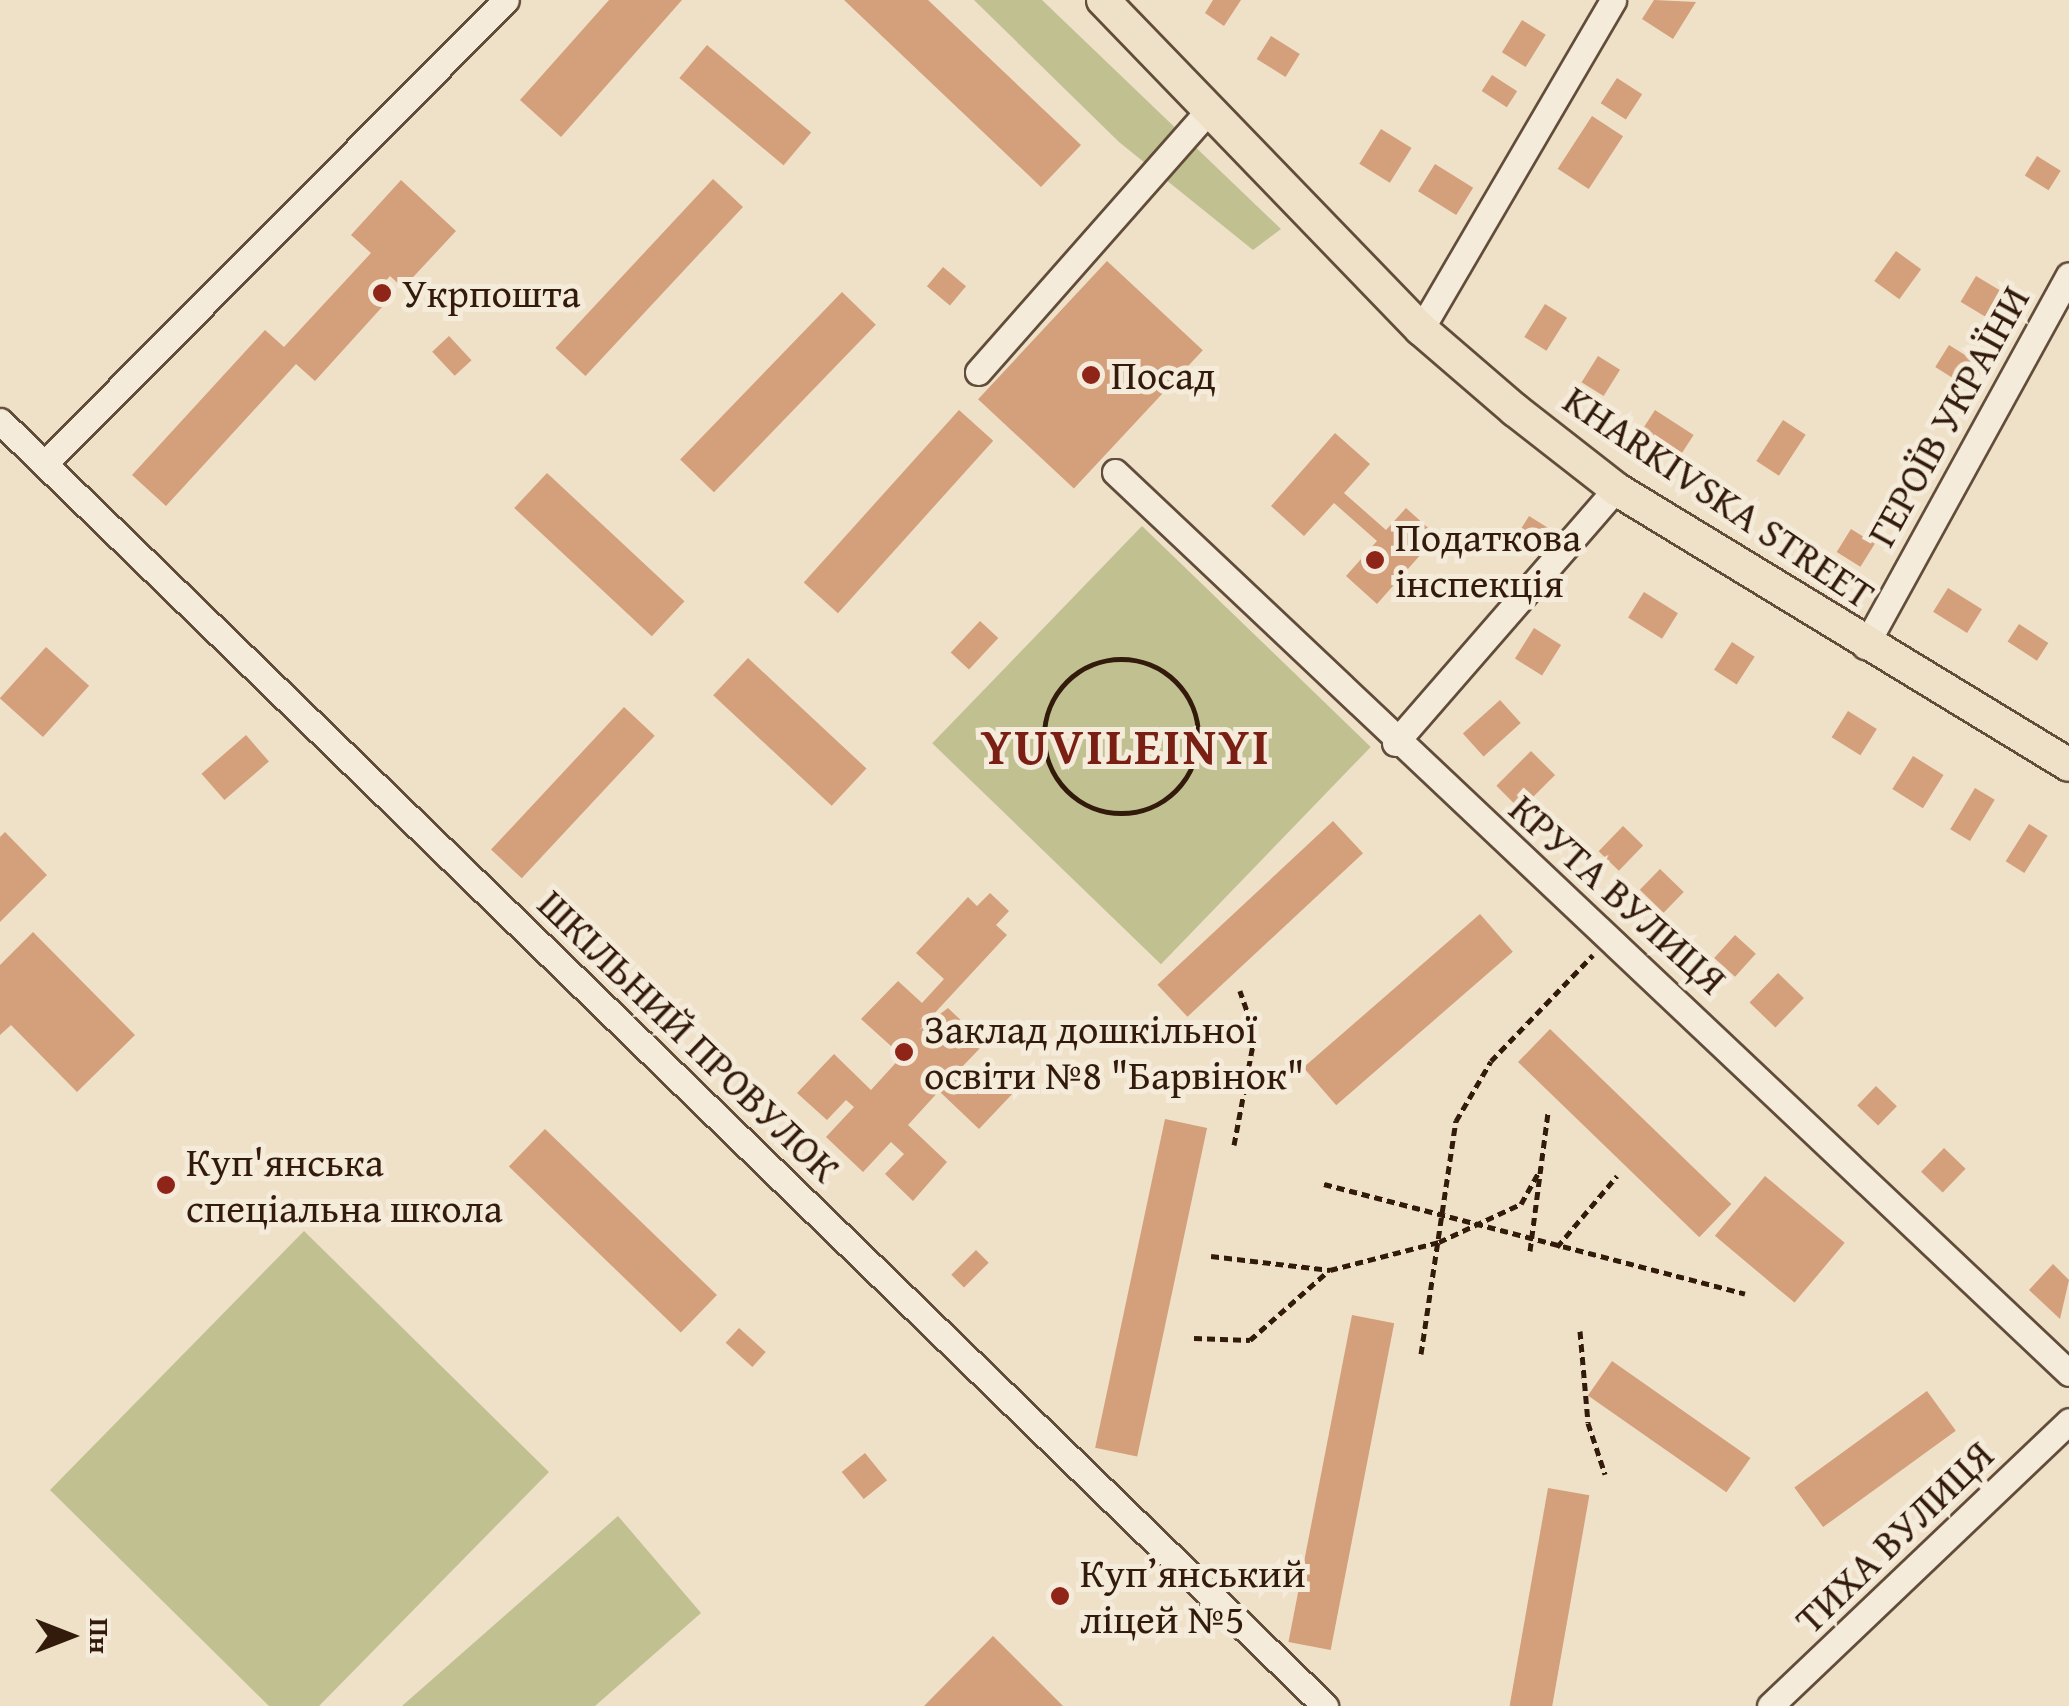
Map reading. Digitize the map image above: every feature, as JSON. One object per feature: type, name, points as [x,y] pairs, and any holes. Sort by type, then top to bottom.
[{"type":"main road","name":"KHARKIVSKA STREET","points":[[1103,0],[1421,329],[1616,489],[1865,646],[2069,765]]},
{"type":"street","points":[[45,463],[506,0]]},
{"type":"street","points":[[1421,329],[1613,0]]},
{"type":"street","points":[[978,372],[1210,109]]},
{"type":"street","name":"ГЕРОЇВ УКРАЇНИ","points":[[1865,646],[2069,275]]},
{"type":"street","name":"ШКІЛЬНИЙ ПРОВУЛОК","points":[[0,421],[1325,1706]]},
{"type":"street","name":"КРУТА ВУЛИЦЯ","points":[[1115,472],[1395,743],[1613,936],[2069,1372]]},
{"type":"street","points":[[1395,743],[1616,489]]},
{"type":"street","name":"ТИХА ВУЛИЦЯ","points":[[1770,1706],[2069,1422]]},
{"type":"path","points":[[1107,660],[1156,667],[1176,682],[1198,727],[1188,774],[1172,794],[1124,814],[1074,798],[1046,755],[1050,704],[1084,668],[1107,660]]},
{"type":"path","points":[[1421,1354],[1456,1121],[1492,1061],[1613,936]]},
{"type":"path","points":[[1234,1145],[1254,1034],[1240,990]]},
{"type":"path","points":[[1530,1251],[1548,1114]]},
{"type":"path","points":[[1211,1256],[1330,1270],[1439,1242],[1488,1224],[1521,1204],[1541,1168]]},
{"type":"path","points":[[1557,1246],[1616,1176]]},
{"type":"path","points":[[1324,1184],[1745,1294]]},
{"type":"path","points":[[1194,1338],[1250,1340],[1330,1270]]},
{"type":"path","points":[[1580,1330],[1588,1423],[1606,1474]]},
{"type":"green space","points":[[974,0],[1042,0],[1281,229],[1253,250],[1119,142]]},
{"type":"green space","points":[[1142,526],[1371,747],[1161,964],[932,743]]},
{"type":"green space","points":[[304,1231],[549,1472],[319,1706],[269,1706],[50,1490]]},
{"type":"green space","points":[[618,1516],[701,1613],[595,1706],[402,1706]]},
{"type":"building","points":[[609,0],[682,0],[561,137],[520,100]]},
{"type":"building","points":[[844,0],[928,0],[1081,145],[1041,187]]},
{"type":"building","points":[[1213,0],[1241,0],[1224,26],[1205,13]]},
{"type":"building","points":[[1654,0],[1696,2],[1673,39],[1642,19]]},
{"type":"building","points":[[1522,20],[1546,35],[1526,67],[1502,52]]},
{"type":"building","points":[[1271,36],[1300,54],[1286,77],[1257,59]]},
{"type":"building","points":[[707,45],[811,132],[784,165],[679,78]]},
{"type":"building","points":[[1492,75],[1517,91],[1507,107],[1482,91]]},
{"type":"building","points":[[1617,78],[1642,94],[1626,119],[1601,103]]},
{"type":"building","points":[[1592,116],[1623,136],[1589,189],[1558,169]]},
{"type":"building","points":[[1381,129],[1412,148],[1390,183],[1359,164]]},
{"type":"building","points":[[2037,156],[2061,171],[2049,190],[2025,176]]},
{"type":"building","points":[[1435,164],[1473,188],[1456,215],[1418,191]]},
{"type":"building","points":[[713,179],[743,207],[585,376],[555,348]]},
{"type":"building","points":[[401,180],[456,231],[403,288],[390,276],[372,296],[383,306],[315,381],[296,364],[166,506],[132,475],[265,330],[284,347],[371,253],[351,235]]},
{"type":"building","points":[[1896,251],[1921,269],[1899,299],[1874,281]]},
{"type":"building","points":[[1107,261],[1203,350],[1074,489],[978,399]]},
{"type":"building","points":[[943,267],[966,286],[950,305],[927,286]]},
{"type":"building","points":[[1976,276],[2004,293],[1989,319],[1961,302]]},
{"type":"building","points":[[842,292],[876,325],[714,492],[680,460]]},
{"type":"building","points":[[1545,304],[1567,318],[1546,351],[1524,337]]},
{"type":"building","points":[[449,336],[472,360],[455,376],[432,352]]},
{"type":"building","points":[[1949,345],[1982,366],[1968,388],[1935,367]]},
{"type":"building","points":[[1598,356],[1620,370],[1604,396],[1582,382]]},
{"type":"building","points":[[959,410],[993,441],[838,613],[804,582]]},
{"type":"building","points":[[1655,410],[1694,435],[1679,458],[1640,433]]},
{"type":"building","points":[[1783,420],[1806,435],[1779,476],[1756,461]]},
{"type":"building","points":[[1335,433],[1370,464],[1344,493],[1386,530],[1406,508],[1437,536],[1377,604],[1346,576],[1377,541],[1334,503],[1304,536],[1271,506]]},
{"type":"building","points":[[547,473],[684,601],[652,636],[514,508]]},
{"type":"building","points":[[1529,516],[1551,530],[1537,552],[1515,538]]},
{"type":"building","points":[[1851,529],[1875,544],[1860,567],[1837,552]]},
{"type":"building","points":[[1948,588],[1982,609],[1967,633],[1933,612]]},
{"type":"building","points":[[1644,592],[1678,613],[1662,639],[1628,617]]},
{"type":"building","points":[[980,621],[998,638],[969,669],[951,652]]},
{"type":"building","points":[[2019,624],[2048,643],[2037,661],[2008,642]]},
{"type":"building","points":[[1534,628],[1561,645],[1542,675],[1515,659]]},
{"type":"building","points":[[1732,642],[1755,657],[1737,684],[1714,670]]},
{"type":"building","points":[[46,647],[89,686],[43,737],[0,698]]},
{"type":"building","points":[[748,658],[866,768],[832,806],[713,695]]},
{"type":"building","points":[[1500,700],[1521,723],[1484,756],[1463,733]]},
{"type":"building","points":[[624,707],[655,736],[522,878],[491,850]]},
{"type":"building","points":[[1848,711],[1877,729],[1860,755],[1832,737]]},
{"type":"building","points":[[246,735],[269,761],[224,800],[201,774]]},
{"type":"building","points":[[1531,751],[1555,775],[1520,810],[1496,786]]},
{"type":"building","points":[[1913,756],[1944,775],[1923,808],[1892,789]]},
{"type":"building","points":[[1975,788],[1995,800],[1970,841],[1950,829]]},
{"type":"building","points":[[1333,821],[1363,853],[1187,1017],[1157,985]]},
{"type":"building","points":[[2029,824],[2048,836],[2024,873],[2006,861]]},
{"type":"building","points":[[1623,826],[1643,845],[1619,871],[1599,851]]},
{"type":"building","points":[[5,832],[47,875],[0,922],[0,837]]},
{"type":"building","points":[[1660,869],[1684,892],[1664,913],[1640,890]]},
{"type":"building","points":[[990,893],[1009,911],[996,925],[1007,935],[919,1030],[948,1008],[985,1043],[961,1068],[975,1081],[990,1065],[1016,1090],[979,1129],[939,1091],[908,1125],[947,1162],[913,1201],[885,1174],[904,1154],[891,1142],[863,1172],[826,1137],[854,1107],[846,1100],[827,1120],[797,1093],[834,1054],[871,1090],[902,1056],[861,1019],[898,981],[922,1003],[944,979],[916,953],[968,897],[977,906]]},
{"type":"building","points":[[1480,914],[1513,952],[1336,1105],[1303,1068]]},
{"type":"building","points":[[33,932],[135,1035],[77,1092],[11,1025],[0,1035],[0,965]]},
{"type":"building","points":[[1735,935],[1756,954],[1735,977],[1714,958]]},
{"type":"building","points":[[1778,973],[1804,998],[1775,1028],[1750,1002]]},
{"type":"building","points":[[1550,1029],[1731,1204],[1699,1237],[1518,1062]]},
{"type":"building","points":[[1876,1086],[1897,1106],[1878,1126],[1857,1105]]},
{"type":"building","points":[[1165,1119],[1207,1128],[1137,1457],[1095,1448]]},
{"type":"building","points":[[545,1129],[717,1295],[681,1332],[509,1166]]},
{"type":"building","points":[[1944,1148],[1966,1169],[1943,1193],[1921,1172]]},
{"type":"building","points":[[1765,1176],[1845,1243],[1795,1303],[1715,1236]]},
{"type":"building","points":[[976,1250],[989,1263],[964,1287],[951,1275]]},
{"type":"building","points":[[2053,1264],[2069,1280],[2060,1319],[2029,1290]]},
{"type":"building","points":[[1352,1315],[1394,1323],[1331,1650],[1288,1642]]},
{"type":"building","points":[[739,1328],[766,1352],[752,1367],[726,1343]]},
{"type":"building","points":[[1612,1361],[1750,1458],[1726,1492],[1588,1395]]},
{"type":"building","points":[[1927,1391],[1956,1431],[1823,1527],[1794,1487]]},
{"type":"building","points":[[865,1453],[887,1480],[864,1499],[842,1472]]},
{"type":"building","points":[[1548,1488],[1589,1495],[1552,1706],[1510,1706]]},
{"type":"building","points":[[993,1636],[1063,1706],[924,1706]]},
{"type":"place","name":"Укрпошта","points":[[382,293]]},
{"type":"place","name":"Посад","points":[[1091,375]]},
{"type":"place","name":"Податкова інспекція","points":[[1375,560]]},
{"type":"place","name":"Заклад дошкільної освіти №8 \"Барвінок\"","points":[[904,1052]]},
{"type":"place","name":"Куп'янська спеціальна школа","points":[[166,1185]]},
{"type":"place","name":"Куп’янський ліцей №5","points":[[1060,1596]]},
{"type":"district","name":"YUVILEINYI","points":[[1126,746]]}]
